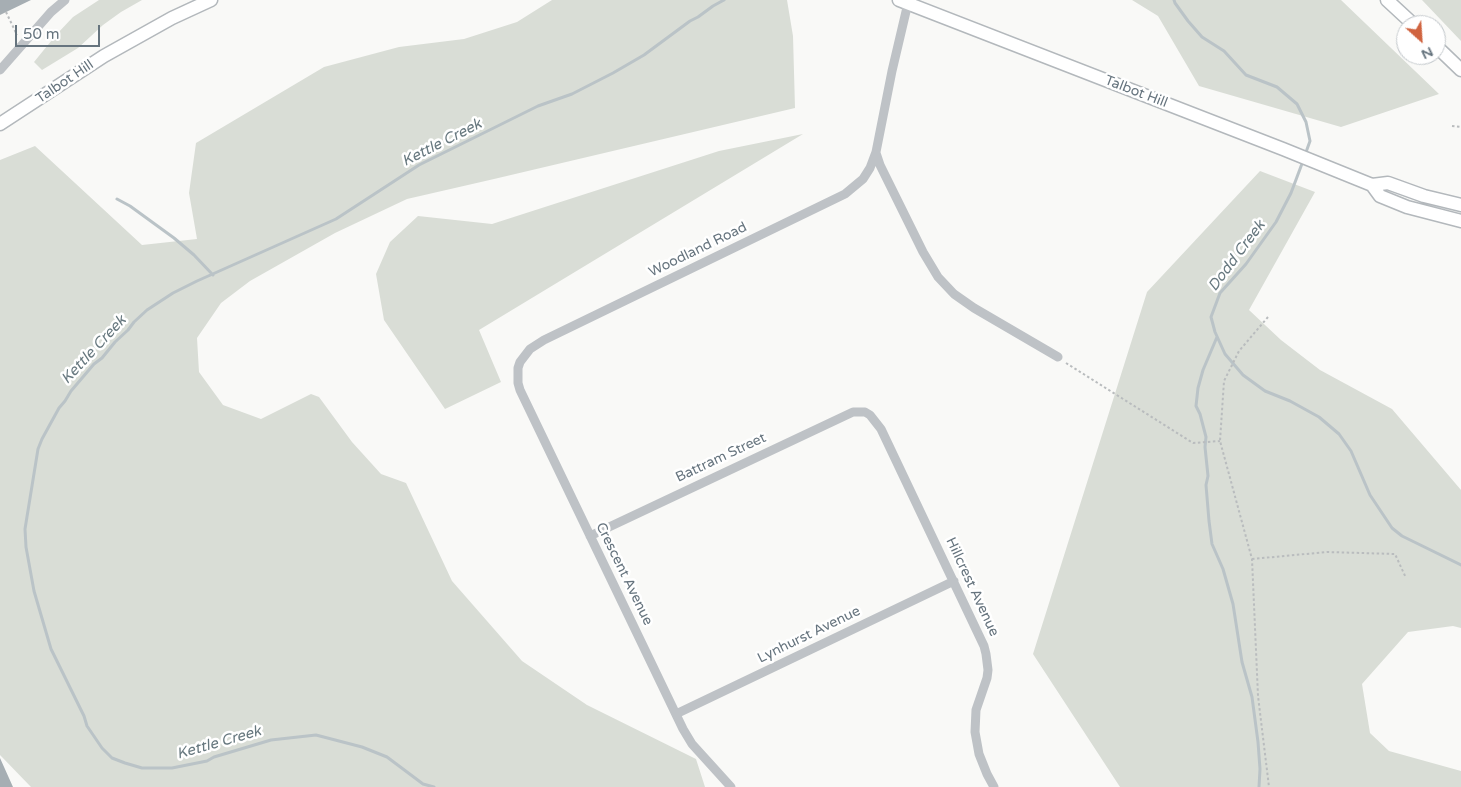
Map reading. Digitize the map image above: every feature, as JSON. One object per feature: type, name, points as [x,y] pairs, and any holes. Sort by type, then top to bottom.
[{"type":"main road","name":"Talbot Hill","points":[[0,124],[111,52],[172,18],[211,0]]},
{"type":"main road","points":[[1387,0],[1403,15]]},
{"type":"main road","name":"Talbot Hill","points":[[903,2],[1372,185],[1388,183],[1424,196],[1461,205]]},
{"type":"main road","points":[[1446,56],[1461,70]]},
{"type":"main road","name":"Talbot Hill","points":[[1372,185],[1380,196],[1407,207],[1461,221]]},
{"type":"street","points":[[0,70],[51,12],[65,0]]},
{"type":"street","name":"Woodland Road","points":[[520,362],[530,349],[544,340],[846,194],[864,179],[876,152],[903,2]]},
{"type":"street","points":[[876,152],[880,165],[923,252],[938,277],[954,294],[974,308],[1058,357]]},
{"type":"street","name":"Crescent Avenue","points":[[520,362],[517,375],[520,390],[687,737],[730,787]]},
{"type":"street","name":"Battram Street","points":[[590,536],[853,412],[865,412]]},
{"type":"street","name":"Hillcrest Avenue","points":[[865,412],[874,419],[881,429],[984,646],[988,670],[976,710],[975,732],[981,760],[994,787]]},
{"type":"street","name":"Lynhurst Avenue","points":[[676,714],[954,581]]},
{"type":"path","points":[[6,12],[17,35]]},
{"type":"path","points":[[1452,126],[1461,127]]},
{"type":"path","points":[[1268,317],[1239,351],[1224,381],[1220,441],[1252,559],[1258,696],[1268,787]]},
{"type":"path","points":[[1058,357],[1193,443],[1220,441]]},
{"type":"path","points":[[1252,559],[1327,552],[1395,554],[1406,578]]},
{"type":"shaded area","points":[[99,0],[142,0],[103,25],[78,48],[42,70],[34,62],[73,17]]},
{"type":"shaded area","points":[[552,0],[787,0],[793,36],[795,108],[407,199],[335,233],[250,281],[221,303],[197,338],[199,372],[223,405],[261,419],[311,394],[319,397],[352,442],[381,474],[406,483],[452,581],[522,661],[587,705],[696,759],[705,787],[31,787],[0,755],[0,160],[35,146],[142,245],[197,239],[189,193],[196,143],[324,67],[399,47],[464,39],[517,22]]},
{"type":"shaded area","points":[[1132,0],[1341,0],[1396,53],[1396,65],[1409,65],[1439,94],[1341,127],[1199,86],[1158,16]]},
{"type":"shaded area","points":[[1422,0],[1461,0],[1461,41],[1446,25],[1446,15],[1436,15]]},
{"type":"shaded area","points":[[803,134],[479,330],[501,382],[445,409],[384,320],[376,274],[390,242],[418,216],[492,224],[719,151]]},
{"type":"shaded area","points":[[1260,171],[1315,192],[1249,310],[1281,340],[1320,370],[1392,409],[1461,490],[1461,628],[1453,626],[1408,632],[1362,684],[1370,733],[1389,751],[1461,771],[1461,787],[1120,787],[1033,654],[1147,292]]},
{"type":"building","points":[[0,0],[31,0],[0,15]]},
{"type":"building","points":[[0,758],[13,787],[0,787]]},
{"type":"waterway","name":"Kettle Creek","points":[[434,787],[423,784],[387,757],[362,747],[316,735],[271,740],[214,757],[207,761],[172,768],[142,768],[112,758],[102,748],[87,726],[84,716],[51,649],[34,591],[26,547],[25,529],[38,449],[59,408],[71,391],[94,364],[102,358],[147,310],[173,293],[197,281],[336,219],[419,165],[538,106],[572,94],[613,73],[644,55],[690,21],[724,0]]},
{"type":"waterway","name":"Dodd Creek","points":[[1174,0],[1188,21],[1202,37],[1224,51],[1246,75],[1277,87],[1297,104],[1306,122],[1310,141],[1305,155]]},
{"type":"waterway","name":"Dodd Creek","points":[[1303,161],[1291,193],[1276,222],[1246,264],[1220,293],[1211,317],[1215,332],[1225,354],[1243,375],[1265,391],[1290,401],[1319,417],[1339,434],[1351,451],[1370,495],[1392,528],[1402,536],[1461,565]]},
{"type":"waterway","points":[[117,199],[130,206],[174,238],[213,275]]},
{"type":"waterway","points":[[1217,337],[1203,370],[1196,406],[1206,437],[1205,447],[1208,476],[1206,485],[1212,544],[1223,569],[1233,604],[1242,662],[1252,697],[1258,742],[1259,787]]}]
